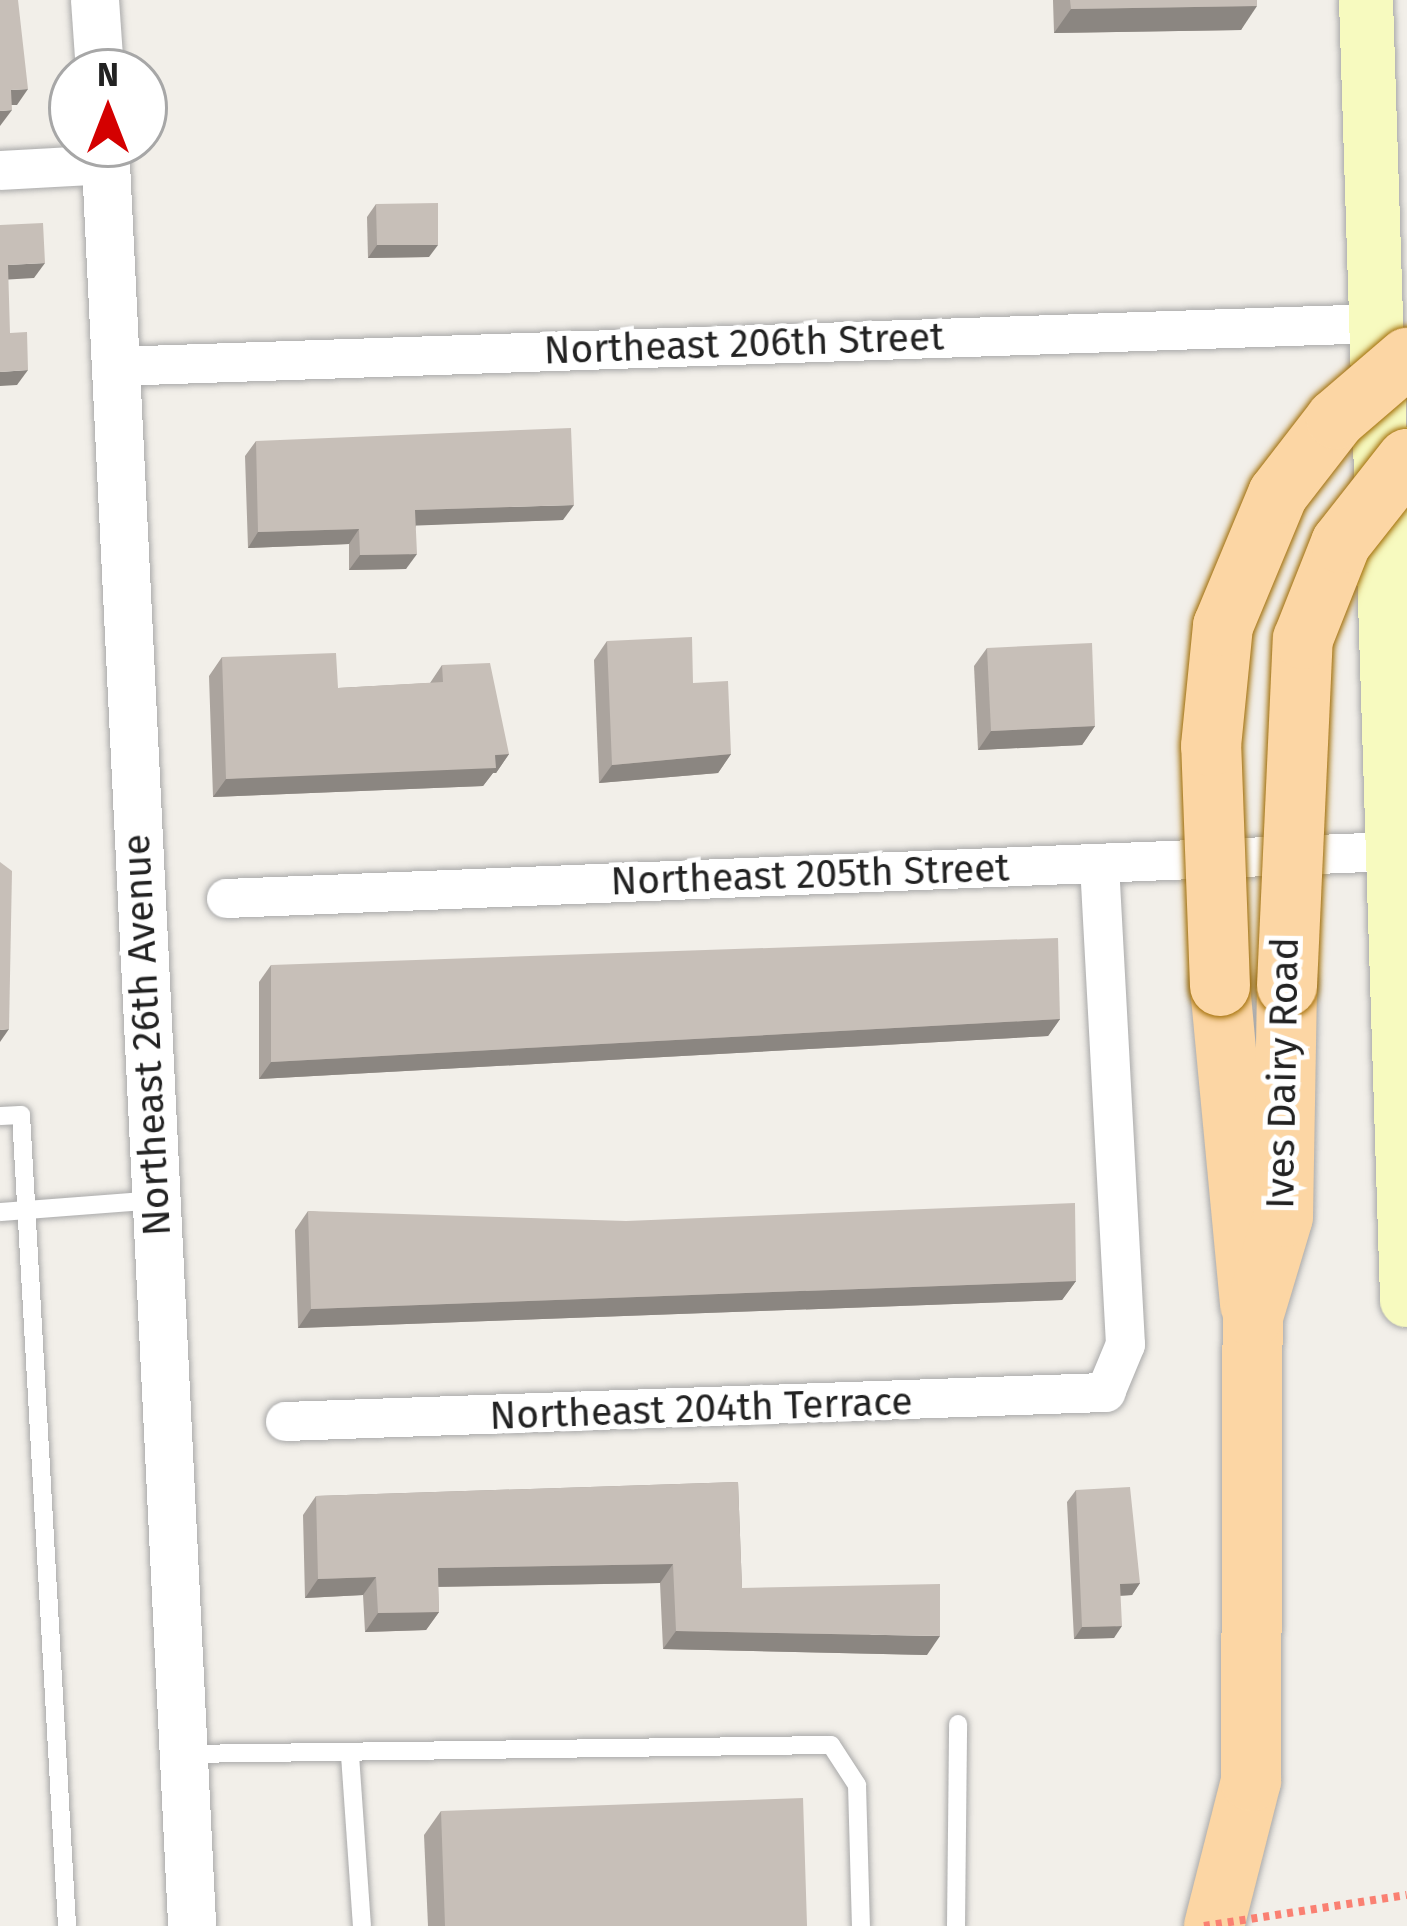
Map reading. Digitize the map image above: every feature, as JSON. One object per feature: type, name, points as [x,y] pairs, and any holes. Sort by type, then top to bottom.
[{"type":"main road","points":[[1366,0],[1391,340],[1393,851],[1407,1300]]},
{"type":"main road","points":[[1252,1317],[1220,986],[1212,706],[1229,605],[1278,494],[1391,340]]},
{"type":"main road","name":"Ives Dairy Road","points":[[1214,1926],[1251,1781],[1252,1317],[1283,1217],[1287,986],[1303,639],[1341,543],[1407,459]]},
{"type":"street","points":[[95,0],[98,48]]},
{"type":"street","points":[[0,170],[48,163]]},
{"type":"street","name":"Northeast 26th Avenue","points":[[107,168],[192,1926]]},
{"type":"street","name":"Northeast 206th Street","points":[[114,366],[1391,340]]},
{"type":"street","name":"Northeast 205th Street","points":[[226,898],[1393,851]]},
{"type":"street","name":"Northeast 204th Terrace","points":[[285,1421],[1054,1400],[1114,1385],[1125,1345],[1099,863]]},
{"type":"lane","points":[[0,1116],[21,1114],[22,1210],[67,1926]]},
{"type":"lane","points":[[0,1212],[155,1200]]},
{"type":"lane","points":[[956,1926],[958,1724]]},
{"type":"lane","points":[[184,1754],[831,1745],[856,1785],[861,1926]]},
{"type":"lane","points":[[350,1755],[362,1926]]},
{"type":"path","points":[[1204,1926],[1407,1895]]},
{"type":"building","points":[[0,0],[18,0],[28,89],[11,90],[12,110],[0,111]]},
{"type":"building","points":[[1070,0],[1257,0],[1257,6],[1071,9]]},
{"type":"building","points":[[438,203],[438,245],[377,245],[376,204]]},
{"type":"building","points":[[43,223],[45,263],[8,265],[10,333],[27,332],[28,370],[0,372],[0,225]]},
{"type":"building","points":[[571,428],[574,505],[415,510],[417,554],[360,555],[359,529],[258,532],[256,441]]},
{"type":"building","points":[[692,637],[693,683],[728,681],[731,754],[612,765],[607,641]]},
{"type":"building","points":[[1092,643],[1095,726],[991,731],[987,648]]},
{"type":"building","points":[[336,653],[338,688],[443,682],[442,665],[490,663],[509,754],[495,755],[496,768],[226,779],[222,657]]},
{"type":"building","points":[[0,862],[12,871],[9,1029],[0,1030]]},
{"type":"building","points":[[1058,938],[1060,1019],[271,1062],[271,965]]},
{"type":"building","points":[[1075,1203],[1076,1281],[311,1309],[308,1211],[626,1221]]},
{"type":"building","points":[[738,1482],[742,1588],[940,1584],[940,1636],[676,1631],[673,1564],[438,1568],[439,1612],[378,1613],[376,1577],[318,1579],[316,1496]]},
{"type":"building","points":[[1130,1487],[1140,1583],[1120,1584],[1122,1626],[1082,1627],[1076,1490]]},
{"type":"building","points":[[803,1798],[807,1926],[445,1926],[441,1811]]}]
